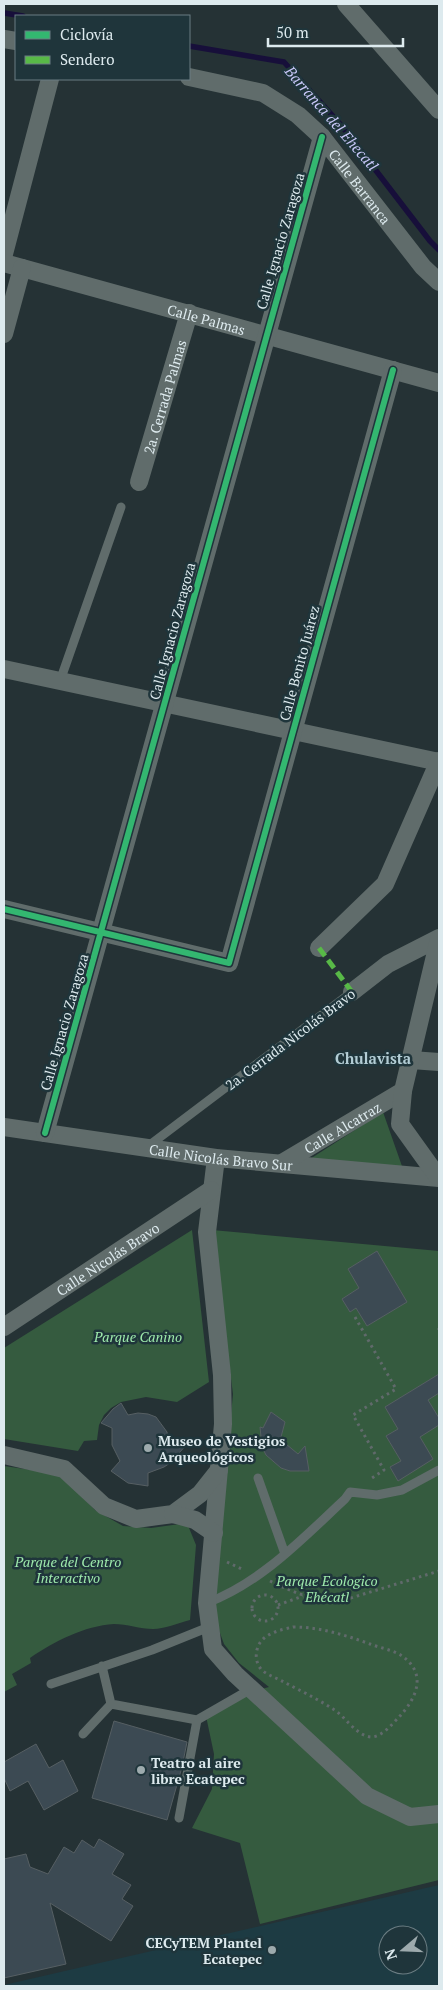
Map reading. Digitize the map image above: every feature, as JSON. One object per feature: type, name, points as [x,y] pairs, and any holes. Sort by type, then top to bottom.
[{"type":"street","points":[[346,4],[439,110]]},
{"type":"street","name":"Calle Barranca","points":[[190,77],[263,93],[298,115],[322,137],[423,267],[439,282]]},
{"type":"street","points":[[4,254],[50,80]]},
{"type":"street","name":"Calle Ignacio Zaragoza","points":[[45,1133],[322,137]]},
{"type":"street","name":"Calle Palmas","points":[[4,263],[439,383]]},
{"type":"street","points":[[4,334],[22,268]]},
{"type":"street","name":"2a. Cerrada Palmas","points":[[139,482],[189,313]]},
{"type":"street","name":"Calle Benito Juárez","points":[[102,932],[229,963],[393,370]]},
{"type":"street","points":[[4,670],[439,762],[385,884],[319,948]]},
{"type":"street","points":[[4,909],[102,932]]},
{"type":"street","name":"2a. Cerrada Nicolás Bravo","points":[[352,992],[388,964],[439,939]]},
{"type":"street","name":"Calle Alcatraz","points":[[438,1178],[400,1124],[403,1091],[439,939]]},
{"type":"street","points":[[411,1060],[439,1062]]},
{"type":"street","name":"Calle Alcatraz","points":[[282,1164],[403,1091]]},
{"type":"street","name":"Calle Nicolás Bravo Sur","points":[[4,1126],[216,1158],[438,1178]]},
{"type":"street","points":[[216,1158],[207,1232],[222,1375],[223,1424],[207,1602],[213,1649],[251,1689],[367,1796],[410,1817],[439,1814]]},
{"type":"street","name":"Calle Nicolás Bravo","points":[[4,1327],[211,1190]]},
{"type":"street","points":[[4,1455],[64,1469],[104,1506],[136,1519],[173,1514],[195,1520],[214,1533]]},
{"type":"street","points":[[173,1514],[200,1494],[219,1470]]},
{"type":"lane","points":[[60,681],[121,506]]},
{"type":"lane","name":"2a. Cerrada Nicolás Bravo","points":[[146,1148],[352,992]]},
{"type":"lane","points":[[207,1602],[227,1595],[259,1576],[345,1499],[350,1492],[377,1495],[402,1490],[439,1470]]},
{"type":"lane","points":[[258,1478],[285,1554]]},
{"type":"lane","points":[[51,1684],[152,1650],[209,1626]]},
{"type":"lane","points":[[102,1666],[111,1704]]},
{"type":"lane","points":[[111,1704],[197,1720],[251,1689]]},
{"type":"lane","points":[[83,1734],[111,1704]]},
{"type":"lane","points":[[180,1818],[197,1720]]},
{"type":"path","points":[[350,1492],[384,1470],[353,1415],[396,1389],[355,1317]]},
{"type":"path","points":[[212,1556],[304,1596],[329,1601],[341,1600],[439,1571]]},
{"type":"path","points":[[261,1596],[269,1596],[278,1605],[277,1614],[267,1621],[259,1620],[252,1610],[254,1602],[261,1596]]},
{"type":"path","points":[[278,1605],[304,1596]]},
{"type":"path","points":[[293,1627],[312,1628],[345,1635],[401,1655],[410,1662],[415,1672],[418,1688],[413,1701],[402,1713],[385,1732],[376,1737],[362,1734],[334,1709],[262,1670],[256,1657],[260,1642],[281,1630],[293,1627]]},
{"type":"shaded area","name":"CECyTEM Plantel Ecatepec","points":[[439,1885],[439,1986],[4,1985]]},
{"type":"green space","points":[[383,1112],[403,1169],[310,1159]]},
{"type":"green space","name":"Parque Canino","points":[[192,1230],[209,1382],[177,1402],[146,1397],[121,1402],[104,1415],[99,1425],[97,1440],[84,1441],[78,1451],[4,1439],[4,1348]]},
{"type":"green space","name":"Parque Ecologico Ehécatl","points":[[212,1230],[439,1251],[439,1880],[260,1924],[240,1843],[192,1828],[212,1789],[214,1754],[206,1716],[243,1694],[269,1687],[239,1663],[224,1644],[216,1622],[215,1584],[233,1394]]},
{"type":"green space","name":"Parque del Centro Interactivo","points":[[4,1466],[60,1474],[95,1510],[123,1526],[151,1528],[187,1523],[196,1545],[190,1620],[157,1629],[114,1624],[81,1631],[60,1640],[30,1658],[31,1663],[12,1674],[17,1685],[4,1692]]},
{"type":"building","points":[[377,1251],[407,1302],[367,1326],[356,1308],[350,1312],[342,1299],[359,1288],[348,1269]]},
{"type":"building","points":[[439,1374],[439,1393],[428,1400],[439,1418],[439,1425],[420,1437],[433,1459],[398,1481],[390,1467],[401,1461],[386,1436],[398,1429],[385,1407]]},
{"type":"building","name":"Museo de Vestigios Arqueológicos","points":[[121,1403],[128,1415],[138,1413],[156,1417],[167,1432],[168,1441],[188,1443],[170,1463],[148,1473],[148,1486],[128,1483],[111,1471],[120,1461],[112,1445],[112,1428],[101,1423]]},
{"type":"building","points":[[271,1412],[285,1422],[281,1437],[286,1444],[298,1454],[305,1446],[309,1471],[290,1471],[281,1468],[266,1455],[262,1447],[260,1427],[263,1428]]},
{"type":"building","name":"Teatro al aire libre Ecatepec","points":[[114,1721],[187,1742],[167,1820],[92,1798]]},
{"type":"building","points":[[36,1744],[49,1768],[63,1760],[78,1791],[44,1810],[28,1781],[10,1791],[4,1778],[4,1762]]},
{"type":"building","points":[[99,1839],[124,1854],[112,1874],[131,1885],[122,1899],[133,1906],[111,1941],[50,1903],[66,1964],[4,1978],[4,1859],[26,1854],[30,1867],[48,1874],[64,1847],[74,1853],[82,1840],[94,1848]]},
{"type":"waterway","name":"Barranca del Ehecatl","points":[[4,13],[17,15]]},
{"type":"waterway","name":"Barranca del Ehecatl","points":[[190,46],[284,62],[341,125],[430,241],[439,250]]},
{"type":"marked path","points":[[319,948],[352,992]]},
{"type":"cycle path","points":[[45,1133],[322,137]]},
{"type":"cycle path","points":[[4,909],[229,963],[393,370]]},
{"type":"place","name":"Museo de Vestigios Arqueológicos","points":[[148,1448]]},
{"type":"place","name":"Teatro al aire libre Ecatepec","points":[[141,1770]]},
{"type":"place","name":"CECyTEM Plantel Ecatepec","points":[[272,1950]]},
{"type":"district","name":"Chulavista","points":[[373,1058]]}]
